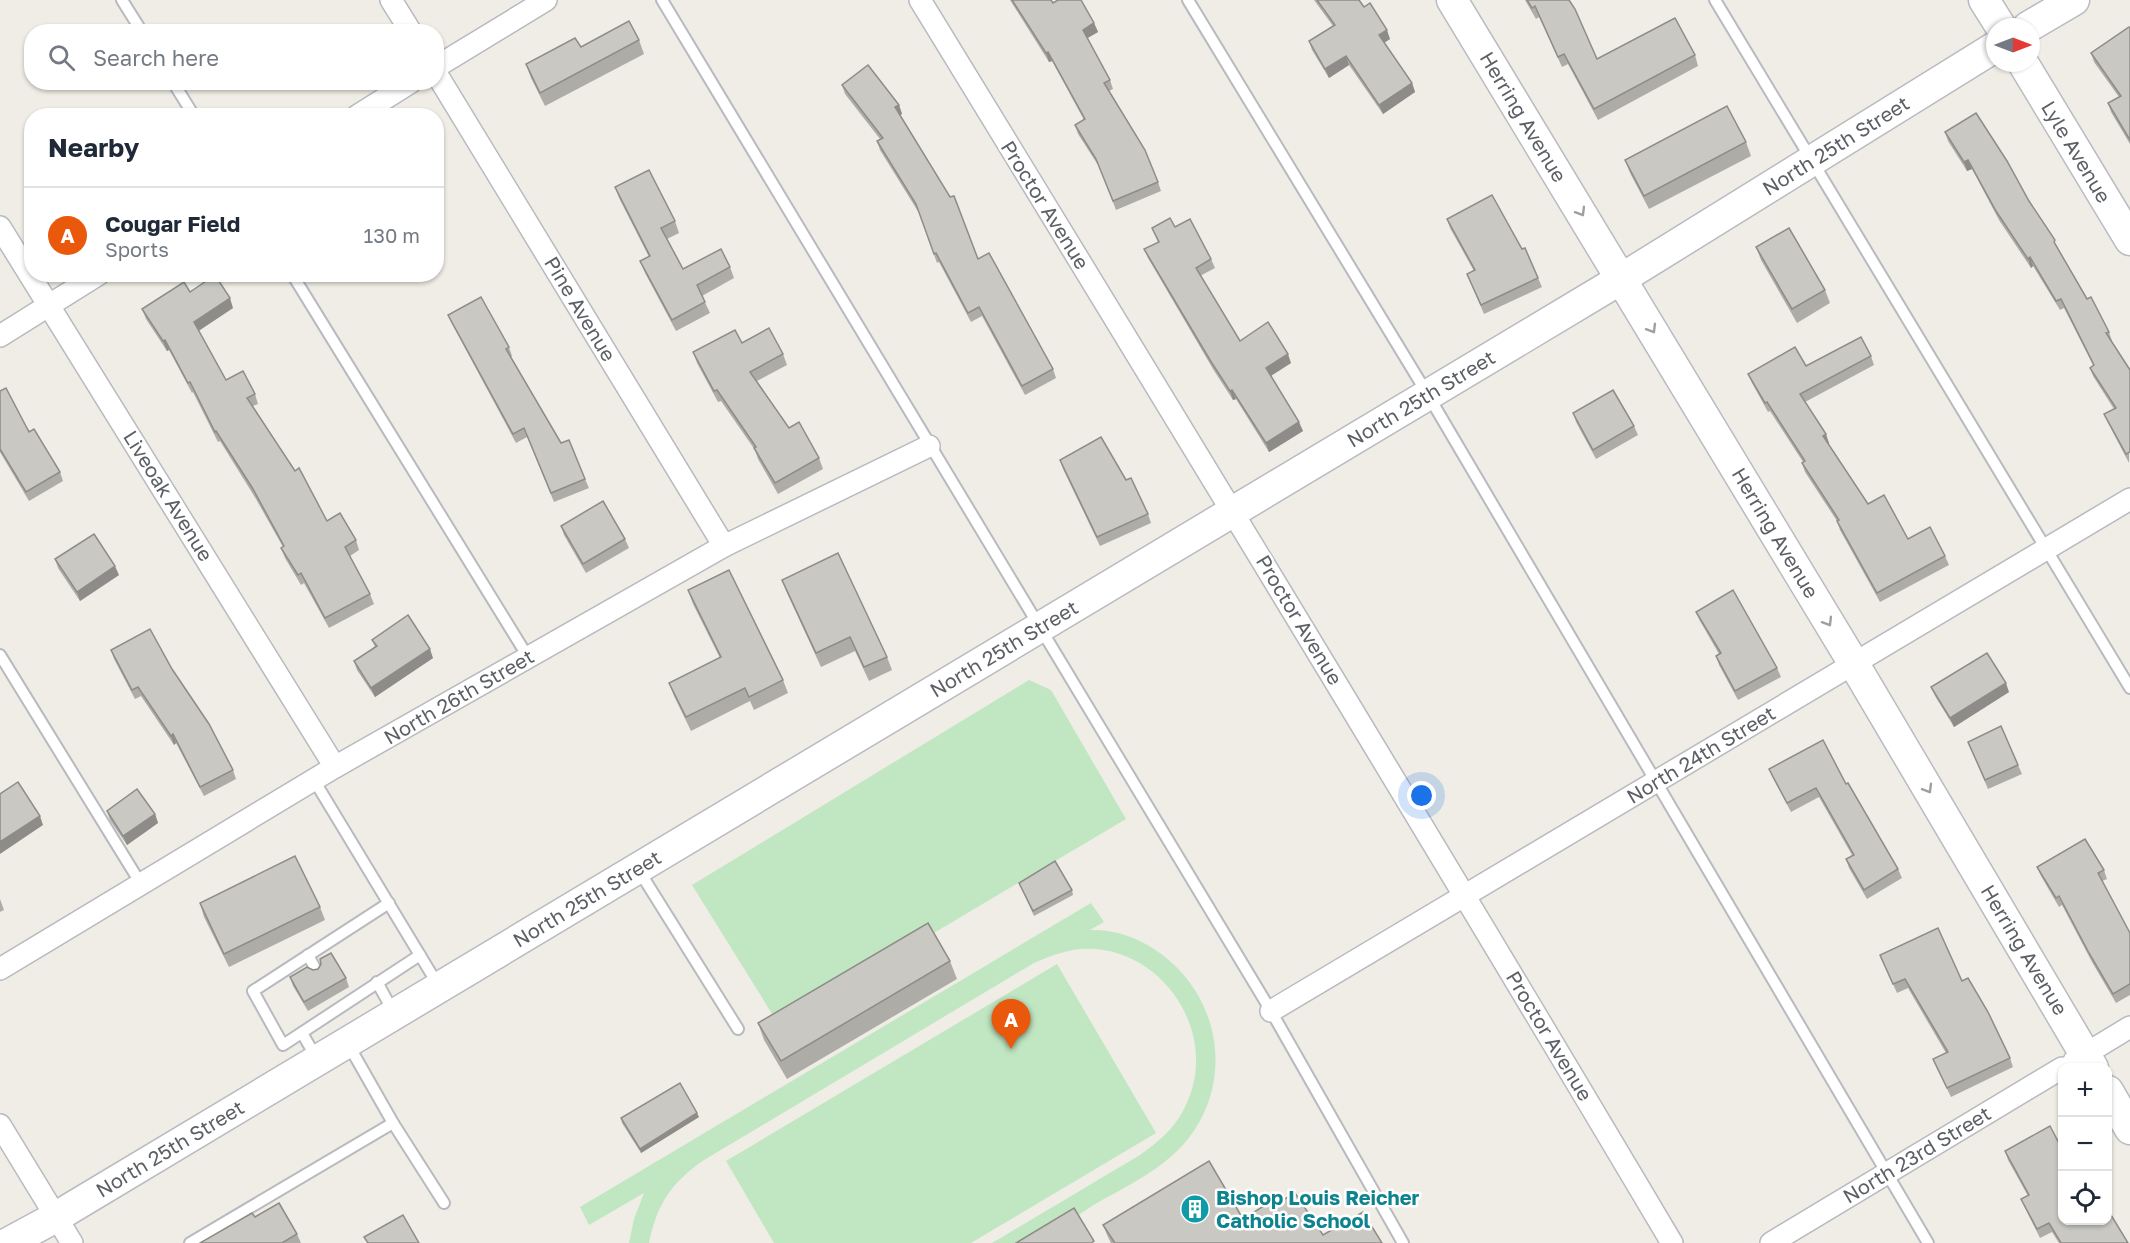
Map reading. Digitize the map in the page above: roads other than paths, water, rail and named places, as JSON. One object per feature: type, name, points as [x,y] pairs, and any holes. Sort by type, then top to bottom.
[{"type":"main road","name":"Herring Avenue","points":[[1452,0],[1854,664],[2075,1063]]},
{"type":"main road","points":[[1984,0],[1995,18]]},
{"type":"main road","points":[[2040,20],[2074,0]]},
{"type":"main road","name":"North 25th Street","points":[[8,1243],[57,1217],[1234,512],[1621,279],[1986,53]]},
{"type":"main road","name":"Lyle Avenue","points":[[2028,72],[2130,240]]},
{"type":"main road","points":[[2112,1098],[2130,1129]]},
{"type":"street","points":[[391,0],[406,24]]},
{"type":"street","points":[[444,62],[546,0]]},
{"type":"street","name":"Proctor Avenue","points":[[920,0],[1234,512],[1672,1243]]},
{"type":"street","name":"Pine Avenue","points":[[444,86],[724,546]]},
{"type":"street","points":[[370,108],[398,90]]},
{"type":"street","name":"Liveoak Avenue","points":[[0,227],[24,265]]},
{"type":"street","name":"Liveoak Avenue","points":[[35,282],[335,766]]},
{"type":"street","points":[[0,336],[86,282]]},
{"type":"street","name":"North 26th Street","points":[[0,969],[335,766],[724,546],[929,446]]},
{"type":"street","name":"North 24th Street","points":[[1272,1011],[2130,499]]},
{"type":"street","name":"North 23rd Street","points":[[2077,1063],[2130,1027]]},
{"type":"street","name":"North 23rd Street","points":[[1771,1243],[2058,1074]]},
{"type":"street","points":[[0,1125],[72,1243]]},
{"type":"lane","points":[[122,0],[137,24]]},
{"type":"lane","points":[[662,0],[1272,1011],[1403,1243]]},
{"type":"lane","points":[[1188,0],[1428,395],[1928,1243]]},
{"type":"lane","points":[[1715,0],[2130,688]]},
{"type":"lane","points":[[178,90],[189,108]]},
{"type":"lane","points":[[297,282],[528,657]]},
{"type":"lane","points":[[0,655],[141,884]]},
{"type":"lane","points":[[314,780],[440,987]]},
{"type":"lane","points":[[638,868],[738,1029]]},
{"type":"lane","points":[[389,903],[253,991],[283,1046],[420,955]]},
{"type":"lane","points":[[308,955],[317,972]]},
{"type":"lane","points":[[377,982],[395,1014]]},
{"type":"lane","points":[[331,998],[338,1009]]},
{"type":"lane","points":[[302,1033],[318,1060]]},
{"type":"lane","points":[[347,1043],[393,1124],[444,1203]]},
{"type":"lane","points":[[190,1243],[393,1124]]},
{"type":"place","name":"Cougar Field","points":[[1011,1049]]},
{"type":"place","name":"Bishop Louis Reicher Catholic School","points":[[1195,1209]]}]
